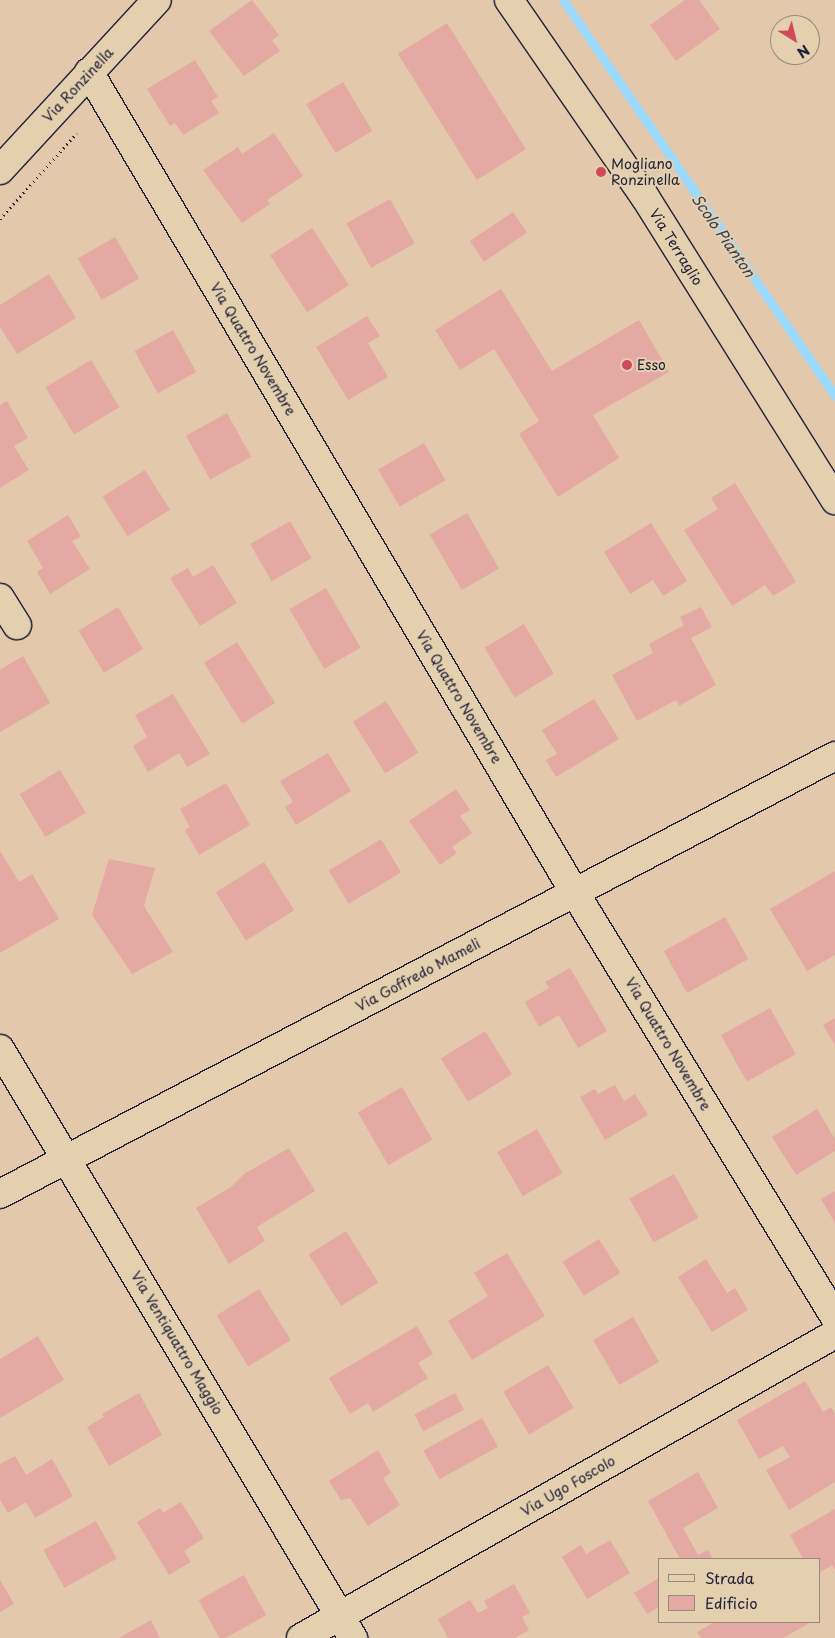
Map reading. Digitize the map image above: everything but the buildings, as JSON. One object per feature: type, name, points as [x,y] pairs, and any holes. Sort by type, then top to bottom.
[{"type":"street","name":"Via Ronzinella","points":[[0,170],[157,0]]},
{"type":"street","name":"Via Terraglio","points":[[509,0],[645,197],[835,500]]},
{"type":"street","name":"Via Quattro Novembre","points":[[89,72],[575,893],[835,1318]]},
{"type":"street","points":[[0,598],[17,626]]},
{"type":"street","name":"Via Goffredo Mameli","points":[[0,1194],[835,756]]},
{"type":"street","name":"Via Ventiquattro Maggio","points":[[0,1049],[347,1627]]},
{"type":"street","name":"Via Ugo Foscolo","points":[[301,1638],[347,1627],[835,1334]]},
{"type":"path","points":[[0,219],[106,101]]},
{"type":"waterway","name":"Scolo Pianton","points":[[563,0],[835,396]]},
{"type":"place","name":"Mogliano Ronzinella","points":[[601,172]]},
{"type":"place","name":"Esso","points":[[627,365]]}]
